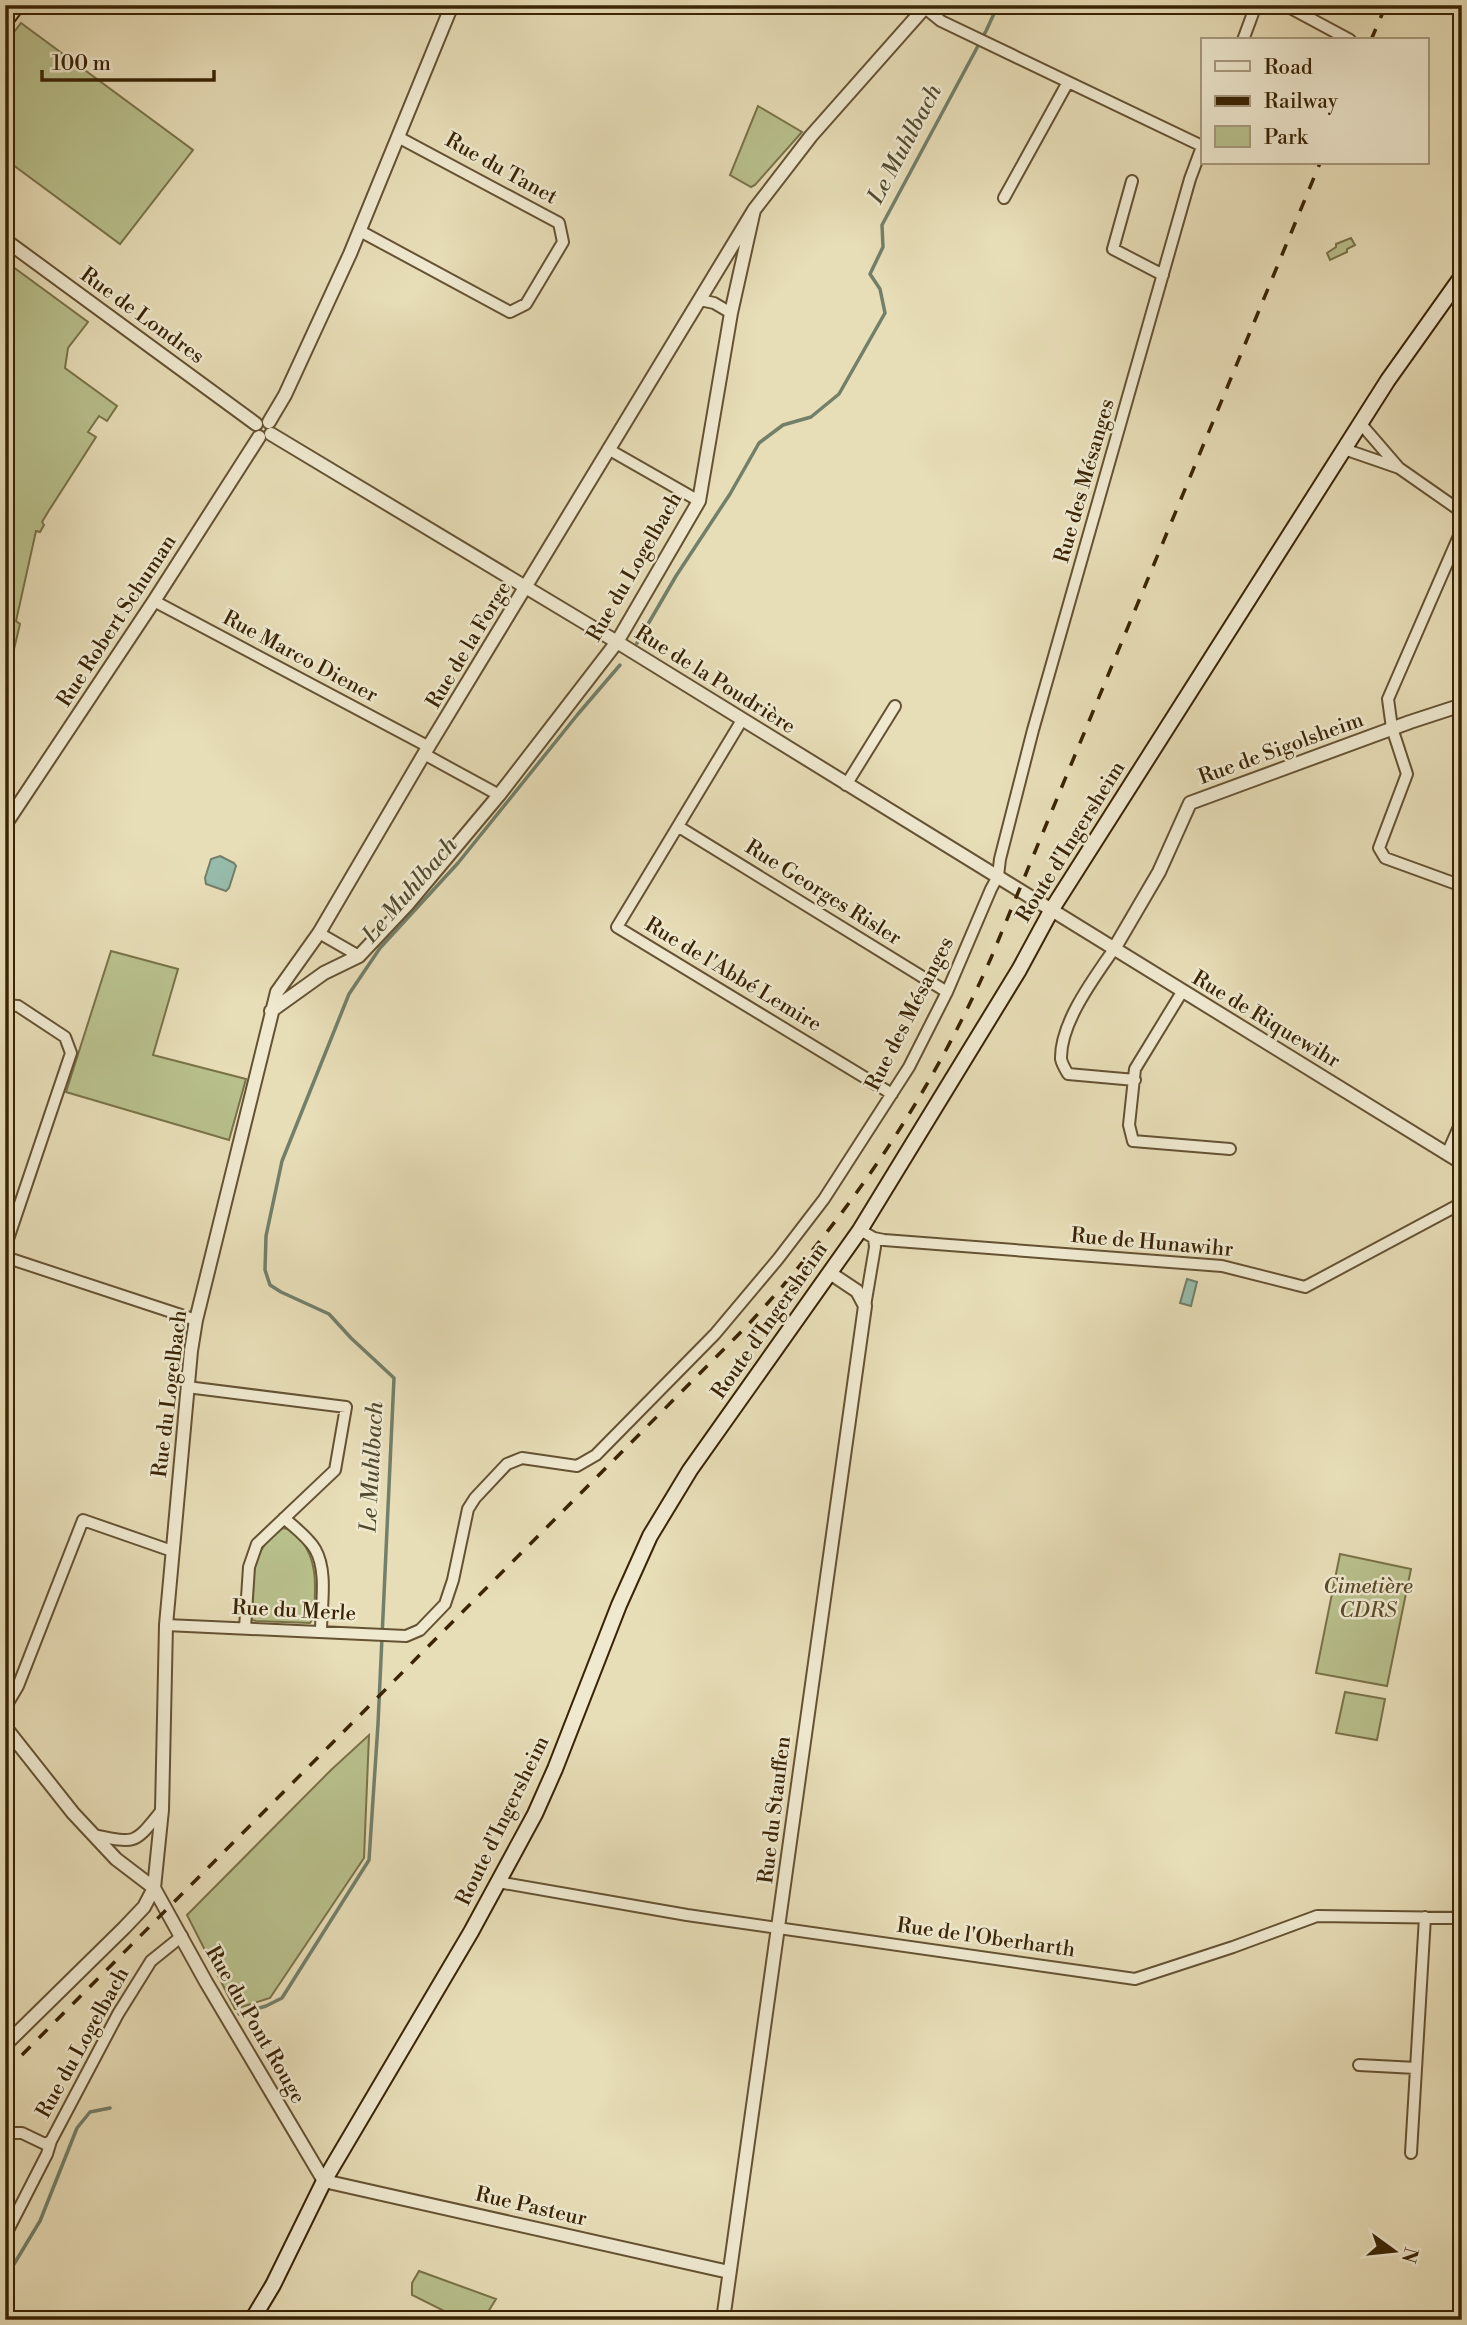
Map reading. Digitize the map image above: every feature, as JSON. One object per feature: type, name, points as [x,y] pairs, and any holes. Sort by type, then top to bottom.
[{"type":"main road","points":[[5,21],[17,5]]},
{"type":"main road","name":"Route d'Ingersheim","points":[[251,2320],[272,2285],[324,2181],[535,1814],[619,1605],[650,1536],[690,1470],[860,1230],[1019,971],[1052,909],[1388,380],[1462,275]]},
{"type":"street","name":"Rue Robert Schuman","points":[[5,825],[154,601],[285,395],[359,231],[452,5]]},
{"type":"street","points":[[1244,38],[1256,5]]},
{"type":"street","points":[[1285,5],[1346,38]]},
{"type":"street","points":[[923,6],[940,21],[1201,145]]},
{"type":"street","name":"Rue du Logelbach","points":[[154,1888],[162,1810],[166,1625],[187,1387],[196,1320],[271,1011],[324,973],[359,956],[407,905],[499,795],[617,642],[699,501],[732,313],[754,210],[811,136],[923,6]]},
{"type":"street","points":[[1004,198],[1068,82]]},
{"type":"street","name":"Rue du Tanet","points":[[359,231],[510,312],[526,304],[563,242],[559,223],[398,136]]},
{"type":"street","name":"Rue des Mésanges","points":[[420,1630],[442,1609],[449,1598],[468,1509],[475,1498],[507,1464],[517,1458],[577,1466],[596,1455],[715,1334],[778,1259],[824,1199],[908,1068],[947,992],[990,888],[998,876],[1032,730],[1201,148]]},
{"type":"street","points":[[1132,181],[1113,249],[1163,275]]},
{"type":"street","name":"Rue de la Forge","points":[[271,1011],[277,992],[319,933],[754,210]]},
{"type":"street","name":"Rue de Londres","points":[[5,240],[263,429],[526,588]]},
{"type":"street","points":[[700,300],[713,303],[732,313]]},
{"type":"street","points":[[1361,424],[1399,468],[1462,512]]},
{"type":"street","points":[[608,449],[699,501]]},
{"type":"street","points":[[1344,449],[1399,468]]},
{"type":"street","points":[[1462,529],[1388,699],[1392,728],[1407,775],[1379,848],[1385,859],[1462,886]]},
{"type":"street","name":"Rue de la Poudrière","points":[[526,588],[1052,909]]},
{"type":"street","name":"Rue Marco Diener","points":[[154,601],[327,693],[499,795]]},
{"type":"street","name":"Rue de Sigolsheim","points":[[1114,949],[1159,872],[1190,803],[1462,705]]},
{"type":"street","points":[[846,785],[895,706]]},
{"type":"street","name":"Rue de l'Abbé Lemire","points":[[742,720],[617,928],[892,1094]]},
{"type":"street","name":"Rue Georges Risler","points":[[679,828],[947,992]]},
{"type":"street","name":"Rue de Riquewihr","points":[[1052,909],[1462,1163]]},
{"type":"street","points":[[319,933],[359,956]]},
{"type":"street","points":[[1114,949],[1074,1012],[1063,1040],[1061,1062],[1068,1074],[1135,1080]]},
{"type":"street","points":[[1182,992],[1135,1069],[1129,1125],[1133,1141],[1230,1150]]},
{"type":"street","points":[[5,1005],[18,1006],[65,1037],[71,1053],[5,1248]]},
{"type":"street","points":[[1447,1154],[1462,1120]]},
{"type":"street","name":"Rue de Hunawihr","points":[[860,1230],[874,1238],[940,1245],[1222,1266],[1304,1287],[1462,1203]]},
{"type":"street","name":"Rue du Stauffen","points":[[723,2320],[875,1247],[874,1238]]},
{"type":"street","points":[[5,1257],[196,1320]]},
{"type":"street","points":[[830,1273],[857,1291],[865,1306]]},
{"type":"street","points":[[187,1387],[346,1407],[341,1448],[335,1470],[257,1544],[248,1567],[245,1628]]},
{"type":"street","points":[[284,1518],[311,1543],[319,1556],[322,1575],[321,1631]]},
{"type":"street","points":[[5,1708],[18,1686],[83,1520],[172,1551]]},
{"type":"street","name":"Rue du Merle","points":[[166,1625],[406,1636],[420,1630]]},
{"type":"street","points":[[5,1727],[73,1813],[116,1858],[154,1888],[137,1914],[5,2045]]},
{"type":"street","points":[[94,1835],[134,1840],[162,1810]]},
{"type":"street","name":"Rue de l'Oberharth","points":[[498,1882],[687,1915],[1135,1979],[1317,1916],[1462,1918]]},
{"type":"street","name":"Rue du Pont Rouge","points":[[154,1888],[206,1982],[324,2181]]},
{"type":"street","points":[[1411,2153],[1425,1917]]},
{"type":"street","name":"Rue du Logelbach","points":[[5,2236],[118,2014],[151,1961],[182,1937]]},
{"type":"street","points":[[1359,2065],[1416,2068]]},
{"type":"street","name":"Rue du Logelbach","points":[[5,2133],[22,2133],[46,2144],[51,2141]]},
{"type":"street","name":"Rue Pasteur","points":[[324,2181],[729,2272]]},
{"type":"green space","points":[[21,23],[193,150],[120,244],[5,159],[5,44]]},
{"type":"green space","points":[[758,106],[802,132],[751,187],[730,175]]},
{"type":"green space","points":[[1351,238],[1355,245],[1330,260],[1327,253],[1336,247],[1336,244]]},
{"type":"green space","points":[[5,261],[88,322],[68,348],[65,368],[117,406],[107,421],[99,416],[88,432],[96,437],[42,522],[44,525],[40,532],[36,531],[16,621],[20,624],[5,687]]},
{"type":"green space","points":[[111,951],[178,969],[153,1055],[246,1079],[229,1140],[66,1092]]},
{"type":"green space","points":[[283,1528],[297,1535],[311,1558],[315,1586],[314,1617],[310,1623],[256,1621],[252,1620],[250,1615],[258,1556],[272,1537]]},
{"type":"green space","name":"Cimetière CDRS","points":[[1340,1554],[1411,1569],[1387,1686],[1316,1673]]},
{"type":"green space","points":[[1345,1692],[1385,1699],[1377,1740],[1336,1733]]},
{"type":"green space","points":[[369,1735],[364,1858],[270,1998],[235,2009],[187,1915]]},
{"type":"green space","points":[[419,2271],[496,2299],[483,2320],[464,2314],[452,2315],[412,2295],[412,2283]]},
{"type":"shaded area","points":[[220,856],[236,866],[226,891],[206,884],[205,878],[211,859]]},
{"type":"shaded area","points":[[1187,1279],[1197,1282],[1191,1306],[1180,1303]]},
{"type":"waterway","name":"Le Muhlbach","points":[[637,643],[759,443],[783,425],[811,417],[839,394],[885,313],[880,289],[870,274],[883,247],[882,225],[998,5]]},
{"type":"waterway","name":"Le Muhlbach","points":[[239,2014],[282,1998],[369,1860],[378,1724],[394,1378],[329,1314],[270,1285],[265,1270],[266,1236],[282,1161],[349,994],[380,948],[458,863],[620,665]]},
{"type":"waterway","name":"Le Muhlbach","points":[[5,2279],[40,2221],[77,2128],[90,2112],[110,2108]]},
{"type":"railway","points":[[1372,38],[1386,5]]},
{"type":"railway","points":[[5,2072],[745,1328],[819,1243],[884,1154],[941,1059],[991,958],[1320,164]]}]
